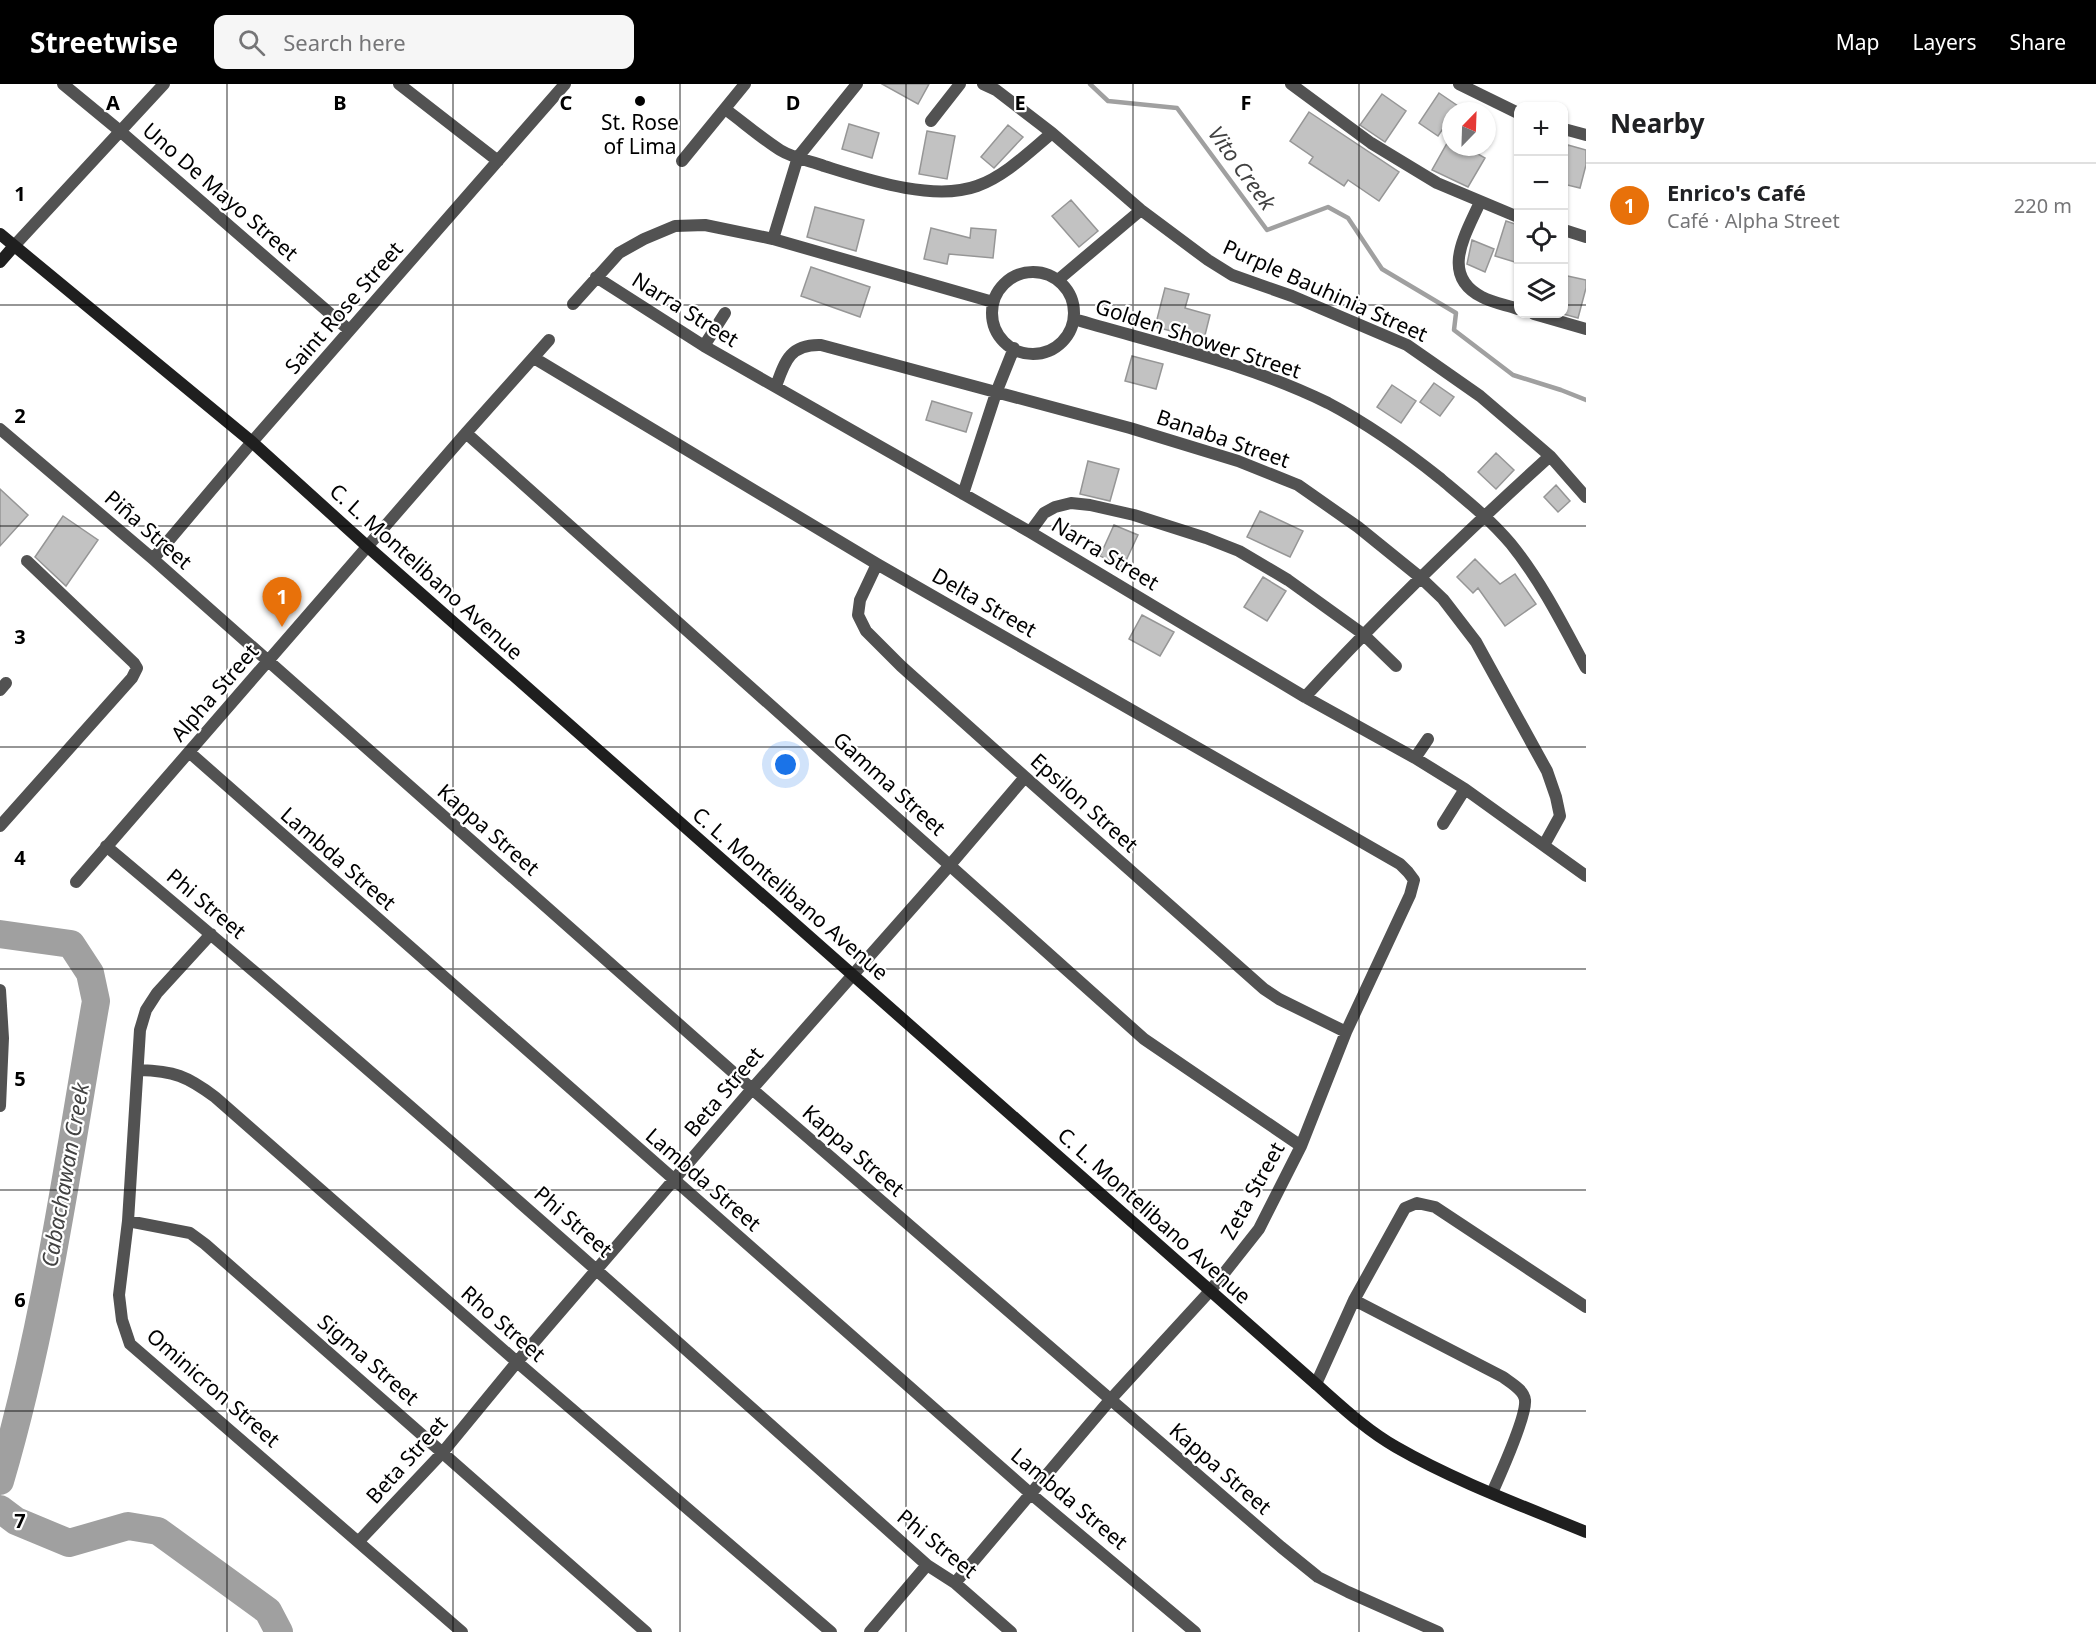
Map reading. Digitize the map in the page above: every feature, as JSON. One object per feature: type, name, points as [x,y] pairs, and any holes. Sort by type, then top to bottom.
[{"type":"street","name":"Uno De Mayo Street","points":[[63,84],[350,330]]},
{"type":"street","points":[[0,262],[164,84]]},
{"type":"street","points":[[399,84],[498,161]]},
{"type":"street","points":[[682,161],[745,84]]},
{"type":"street","points":[[773,239],[798,157],[857,84]]},
{"type":"street","points":[[932,122],[960,84]]},
{"type":"street","name":"Purple Bauhinia Street","points":[[983,84],[996,90],[1052,133],[1187,247],[1232,275],[1292,296],[1407,345],[1480,396],[1550,456],[1586,497]]},
{"type":"street","points":[[1291,84],[1371,143],[1437,183],[1514,215]]},
{"type":"street","points":[[1459,84],[1514,111]]},
{"type":"street","name":"Saint Rose Street","points":[[153,559],[252,442],[498,161],[558,87]]},
{"type":"street","points":[[725,109],[782,151],[864,179],[903,188],[927,190],[957,190],[975,187],[993,178],[1052,133]]},
{"type":"street","points":[[1568,130],[1586,135]]},
{"type":"street","points":[[1480,202],[1459,254],[1458,270],[1466,284],[1482,297],[1514,308]]},
{"type":"street","points":[[1058,280],[1141,210]]},
{"type":"street","points":[[573,304],[619,254],[644,239],[675,226],[705,225],[773,239],[993,302]]},
{"type":"street","points":[[1568,232],[1586,237]]},
{"type":"street","name":"C. L. Montelibano Avenue","points":[[0,234],[252,442],[368,547],[1371,1431],[1395,1447],[1492,1493],[1586,1532]]},
{"type":"street","points":[[1030,272],[1044,273],[1058,280],[1067,289],[1073,302],[1074,319],[1069,333],[1060,344],[1038,353],[1024,352],[1005,342],[997,331],[993,317],[993,302],[1004,284],[1016,275],[1030,272]]},
{"type":"street","name":"Narra Street","points":[[596,278],[704,346],[1030,532],[1305,697],[1415,758],[1466,789],[1586,876]]},
{"type":"street","points":[[704,346],[725,313]]},
{"type":"street","points":[[1548,318],[1586,329]]},
{"type":"street","name":"Golden Shower Street","points":[[1074,319],[1248,370],[1328,403],[1379,434],[1428,469],[1485,515],[1512,545],[1556,611],[1586,668]]},
{"type":"street","name":"Alpha Street","points":[[76,882],[549,340]]},
{"type":"street","name":"Banaba Street","points":[[776,386],[782,368],[793,352],[812,345],[821,345],[1152,435],[1238,461],[1298,485],[1358,527],[1421,578],[1443,599],[1476,642],[1547,771],[1556,797],[1560,816],[1544,845]]},
{"type":"street","points":[[963,494],[996,393],[1014,348]]},
{"type":"street","name":"Delta Street","points":[[534,358],[877,564],[1400,864],[1414,880]]},
{"type":"street","name":"Piña Street","points":[[0,429],[153,559],[268,663]]},
{"type":"street","name":"Gamma Street","points":[[466,434],[1144,1039],[1300,1146]]},
{"type":"street","points":[[1305,697],[1363,634],[1485,515],[1550,456]]},
{"type":"street","points":[[1030,532],[1044,513],[1071,503],[1134,515],[1206,538],[1239,551],[1288,580],[1363,634],[1396,666]]},
{"type":"street","points":[[0,826],[5,812],[132,678],[137,668],[27,561]]},
{"type":"street","name":"Epsilon Street","points":[[877,564],[860,600],[858,615],[866,632],[901,666],[1264,989],[1279,999],[1346,1032]]},
{"type":"street","name":"Kappa Street","points":[[268,663],[752,1089],[1272,1540],[1318,1576],[1348,1592],[1438,1632]]},
{"type":"street","points":[[1415,758],[1428,739]]},
{"type":"street","name":"Lambda Street","points":[[189,752],[1031,1494],[1195,1632]]},
{"type":"street","name":"Beta Street","points":[[359,1541],[443,1452],[517,1362],[752,1089],[1025,777]]},
{"type":"street","points":[[1443,824],[1466,789]]},
{"type":"street","name":"Phi Street","points":[[106,846],[598,1269],[927,1565],[955,1583],[1011,1632]]},
{"type":"street","name":"Zeta Street","points":[[955,1583],[1110,1400],[1210,1291],[1259,1229],[1300,1146],[1346,1032],[1410,895],[1414,880]]},
{"type":"street","name":"Ominicron Street","points":[[211,934],[157,993],[146,1010],[140,1030],[128,1221],[119,1295],[122,1320],[130,1344],[462,1632]]},
{"type":"street","points":[[0,990],[2,1038],[0,1106]]},
{"type":"street","name":"Rho Street","points":[[139,1070],[179,1074],[198,1084],[831,1632]]},
{"type":"street","points":[[1316,1384],[1354,1300],[1405,1208],[1418,1203],[1436,1207],[1586,1307]]},
{"type":"street","name":"Sigma Street","points":[[128,1221],[190,1233],[205,1244],[646,1632]]},
{"type":"street","points":[[1354,1300],[1503,1377],[1520,1390],[1525,1399],[1524,1414],[1492,1493]]},
{"type":"street","points":[[870,1632],[927,1565]]},
{"type":"building","points":[[882,84],[929,84],[918,104]]},
{"type":"building","points":[[1439,93],[1452,102],[1442,102],[1442,130],[1438,136],[1419,123]]},
{"type":"building","points":[[1382,94],[1406,111],[1385,142],[1360,125]]},
{"type":"building","points":[[1309,112],[1399,172],[1379,201],[1348,180],[1344,186],[1309,163],[1313,157],[1290,141]]},
{"type":"building","points":[[849,124],[879,133],[872,158],[842,149]]},
{"type":"building","points":[[1008,125],[1023,137],[994,168],[981,157]]},
{"type":"building","points":[[927,131],[955,136],[947,179],[919,174]]},
{"type":"building","points":[[1568,145],[1586,150],[1586,165],[1580,188],[1568,185]]},
{"type":"building","points":[[1442,152],[1442,156],[1482,156],[1485,158],[1468,187],[1432,170]]},
{"type":"building","points":[[1071,200],[1098,231],[1079,247],[1052,216]]},
{"type":"building","points":[[815,207],[864,220],[856,251],[807,237]]},
{"type":"building","points":[[1506,221],[1514,224],[1514,262],[1495,256]]},
{"type":"building","points":[[931,228],[970,238],[971,228],[996,230],[993,258],[949,254],[947,264],[924,259]]},
{"type":"building","points":[[1472,240],[1494,249],[1485,272],[1467,264]]},
{"type":"building","points":[[811,267],[870,287],[860,317],[801,296]]},
{"type":"building","points":[[1568,276],[1586,280],[1578,318],[1568,315]]},
{"type":"building","points":[[1165,288],[1189,294],[1185,308],[1210,315],[1204,339],[1155,327]]},
{"type":"building","points":[[1132,356],[1163,364],[1156,389],[1125,381]]},
{"type":"building","points":[[1434,383],[1454,397],[1440,416],[1420,402]]},
{"type":"building","points":[[1392,385],[1416,401],[1401,423],[1377,407]]},
{"type":"building","points":[[932,401],[972,413],[966,432],[926,420]]},
{"type":"building","points":[[1496,453],[1514,470],[1496,489],[1478,472]]},
{"type":"building","points":[[1088,461],[1119,469],[1110,501],[1080,494]]},
{"type":"building","points":[[1556,485],[1570,501],[1558,512],[1544,497]]},
{"type":"building","points":[[0,489],[28,515],[0,546]]},
{"type":"building","points":[[1260,511],[1303,531],[1290,557],[1247,537]]},
{"type":"building","points":[[63,516],[98,540],[66,586],[35,557]]},
{"type":"building","points":[[1114,525],[1138,535],[1123,567],[1100,556]]},
{"type":"building","points":[[1475,559],[1500,584],[1515,574],[1536,604],[1505,626],[1478,588],[1473,593],[1457,577]]},
{"type":"building","points":[[1263,577],[1286,591],[1267,621],[1244,607]]},
{"type":"building","points":[[1142,615],[1174,632],[1160,656],[1129,639]]},
{"type":"waterway","name":"Vito Creek","points":[[1090,84],[1108,101],[1177,108],[1267,230],[1328,207],[1348,218],[1382,269],[1456,313],[1454,330],[1513,375],[1586,400]]},
{"type":"waterway","name":"Cabachawan Creek","points":[[0,934],[71,944],[90,973],[96,1001],[43,1303],[0,1481]]},
{"type":"waterway","name":"Cabachawan Creek","points":[[0,1509],[16,1521],[69,1543],[128,1526],[158,1531],[268,1611],[279,1632]]},
{"type":"place","name":"St. Rose of Lima","points":[[640,101]]},
{"type":"place","name":"Enrico's Café","points":[[282,627]]}]
